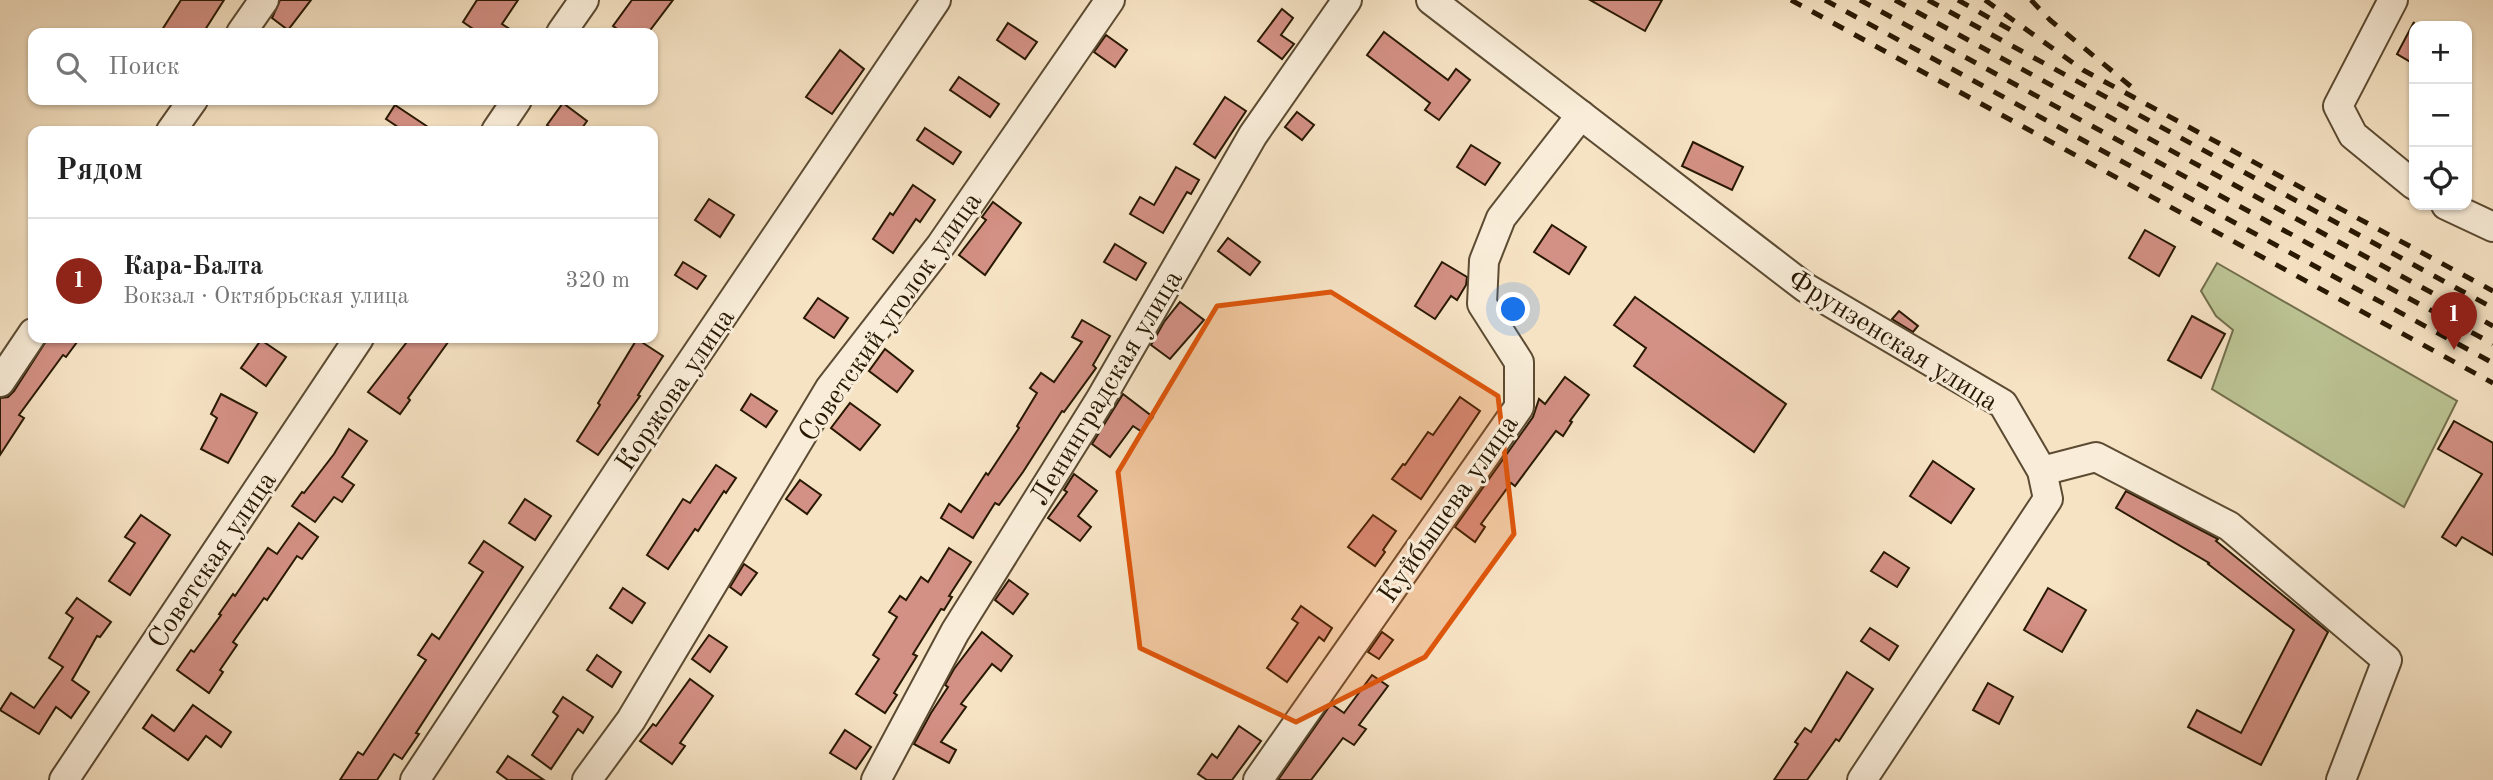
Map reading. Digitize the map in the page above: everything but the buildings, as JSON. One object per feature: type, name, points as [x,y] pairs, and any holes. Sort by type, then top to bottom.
[{"type":"street","points":[[244,28],[264,0]]},
{"type":"street","points":[[564,28],[584,0]]},
{"type":"street","name":"Коржова улица","points":[[415,780],[650,424],[936,0]]},
{"type":"street","name":"Советский уголок улица","points":[[587,780],[631,720],[830,388],[941,245],[1110,0]]},
{"type":"street","name":"Ленинградская улица","points":[[876,780],[954,632],[1100,400],[1253,135],[1347,0]]},
{"type":"street","name":"Фрунзенская улица","points":[[1431,0],[1806,288],[2003,404],[2042,471]]},
{"type":"street","points":[[2393,0],[2338,106],[2353,135],[2409,181]]},
{"type":"street","points":[[175,126],[189,105]]},
{"type":"street","points":[[499,126],[514,105]]},
{"type":"street","name":"Куйбышева улица","points":[[1258,780],[1519,407],[1519,362],[1482,304],[1484,261],[1502,218],[1581,115]]},
{"type":"street","points":[[2457,210],[2493,227]]},
{"type":"street","points":[[0,382],[28,340]]},
{"type":"street","name":"Советская улица","points":[[64,780],[356,343]]},
{"type":"street","points":[[1862,780],[2048,499],[2042,471],[2096,457],[2230,526],[2387,660],[2341,780]]},
{"type":"highlighted area","points":[[1331,292],[1498,396],[1514,534],[1425,657],[1296,722],[1140,648],[1118,472],[1217,306]]},
{"type":"green space","points":[[2217,263],[2457,401],[2404,507],[2212,389],[2233,330],[2216,316],[2201,291]]},
{"type":"railway","points":[[1791,0],[2493,383]]},
{"type":"railway","points":[[1825,0],[2493,363]]},
{"type":"railway","points":[[1860,0],[2493,344]]},
{"type":"railway","points":[[1895,0],[2493,326]]},
{"type":"railway","points":[[1928,0],[2493,308]]},
{"type":"railway","points":[[1958,0],[2016,33]]},
{"type":"railway","points":[[1985,0],[2083,70],[2493,291]]},
{"type":"railway","points":[[2031,0],[2050,20],[2134,89]]},
{"type":"place","name":"Кара-Балта","points":[[2454,350]]}]
